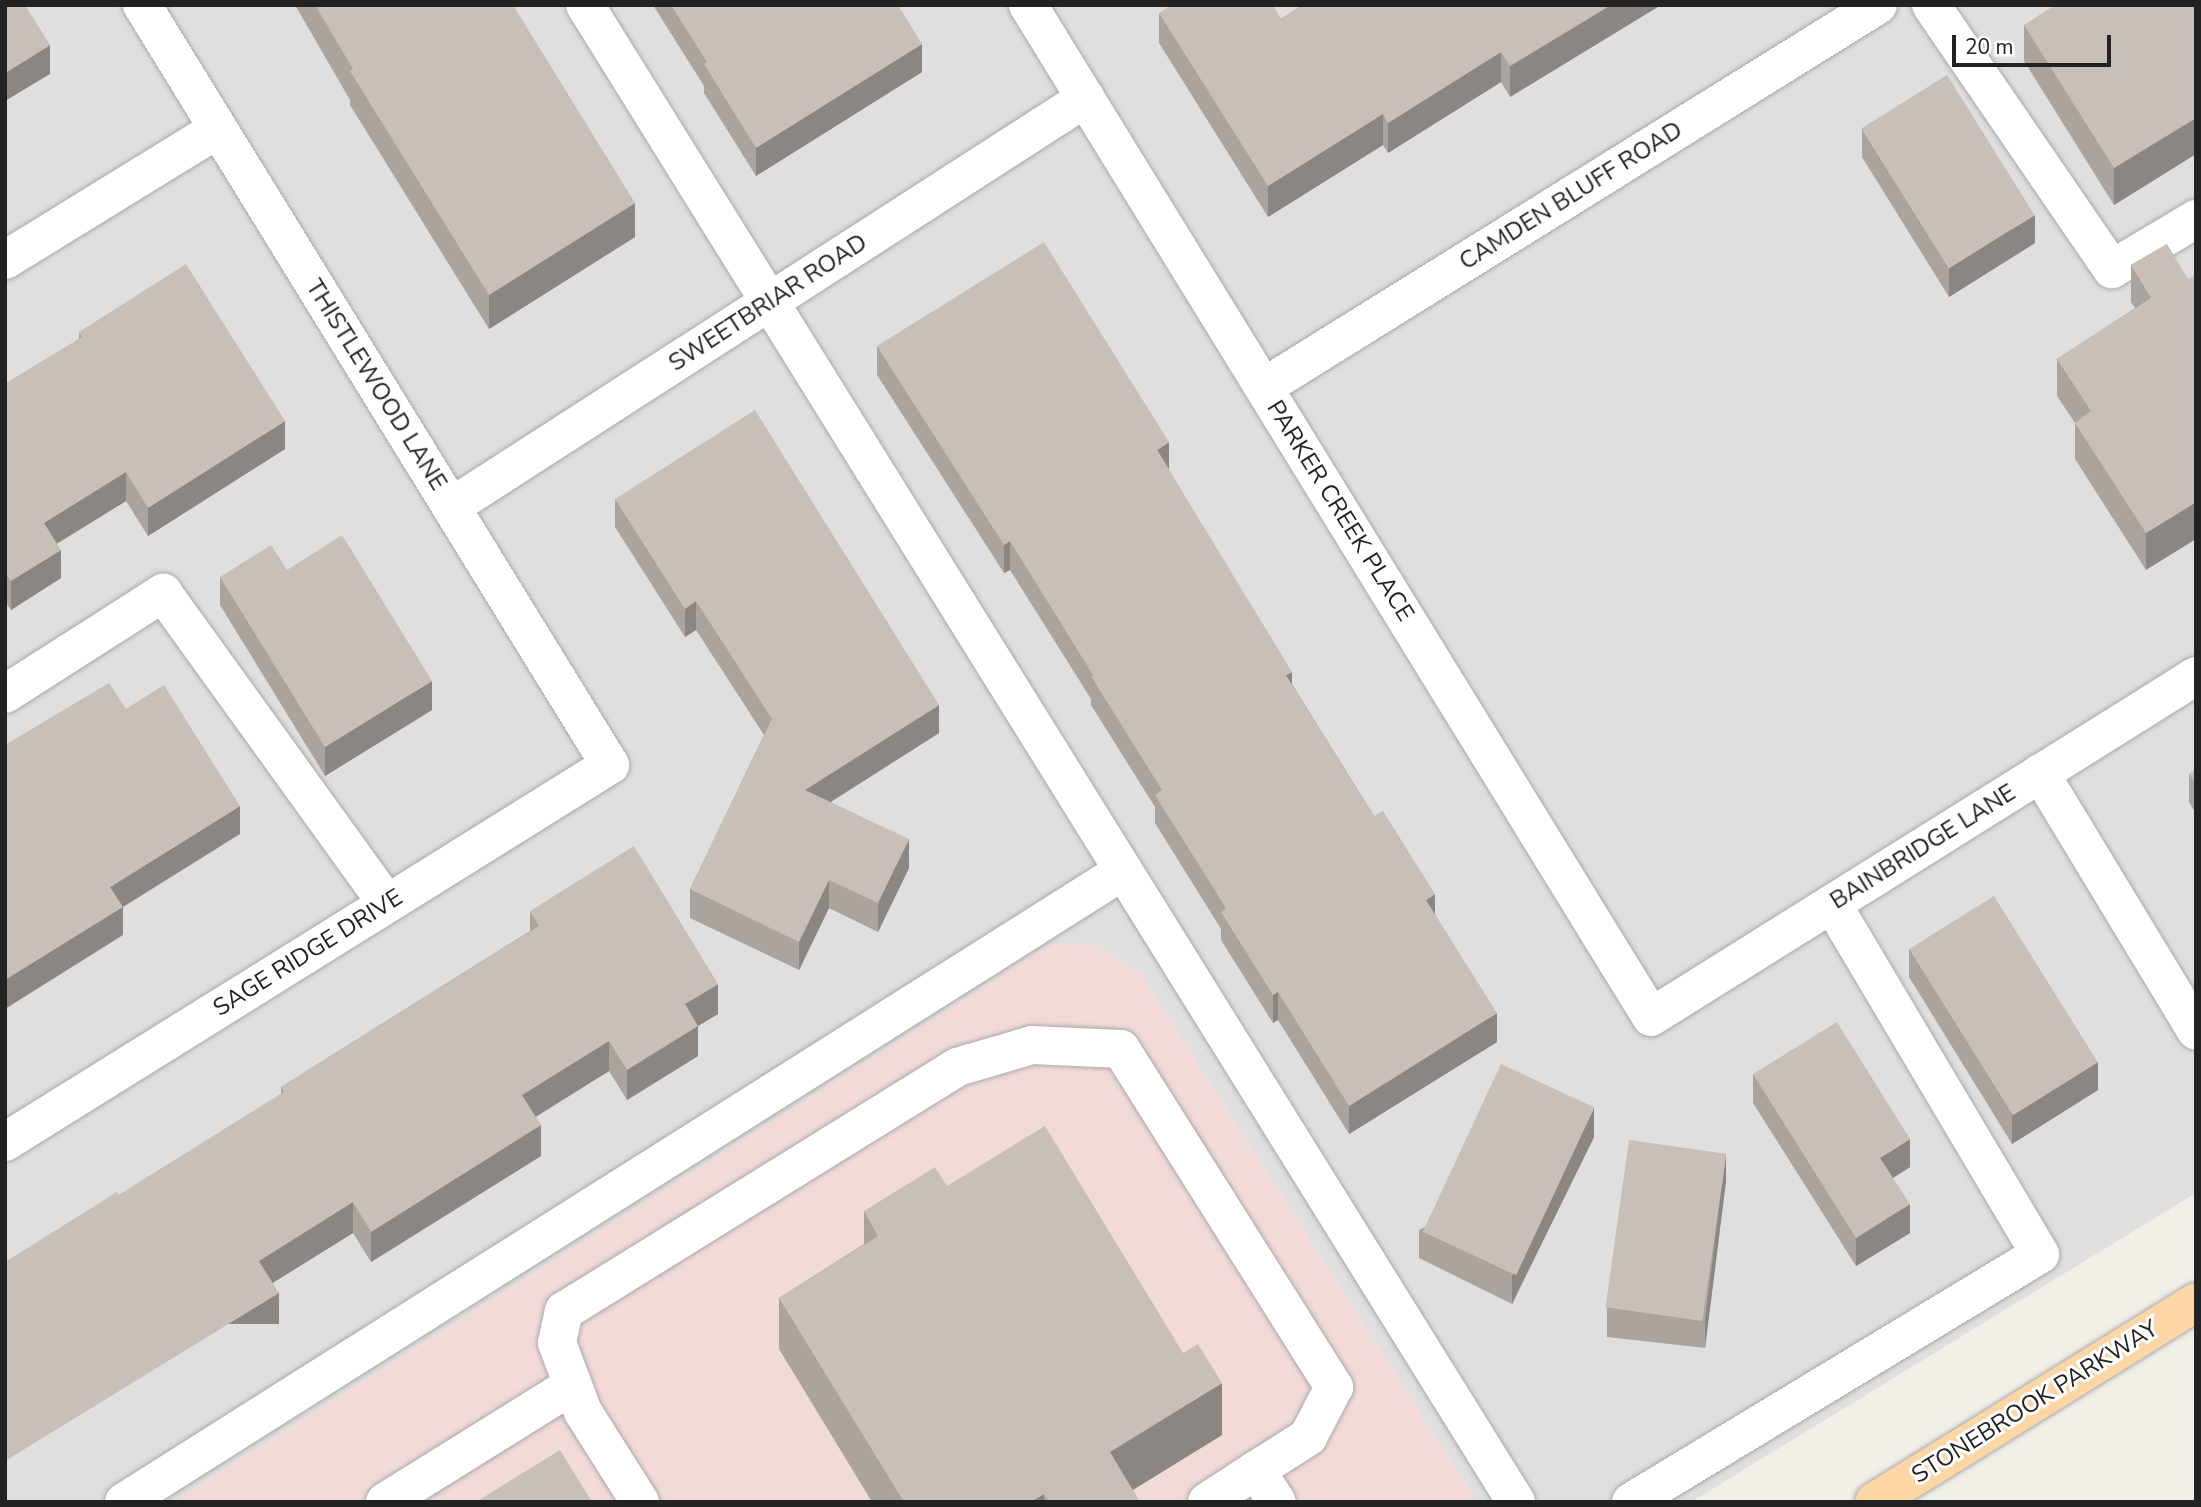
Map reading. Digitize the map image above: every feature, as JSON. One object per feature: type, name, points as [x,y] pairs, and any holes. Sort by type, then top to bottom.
[{"type":"main road","name":"STONEBROOK PARKWAY","points":[[1874,1502],[2196,1302]]},
{"type":"street","name":"THISTLEWOOD LANE","points":[[142,5],[610,765]]},
{"type":"street","points":[[585,5],[1516,1502]]},
{"type":"street","name":"PARKER CREEK PLACE","points":[[1028,5],[1651,1017]]},
{"type":"street","name":"CAMDEN BLUFF ROAD","points":[[1264,387],[1878,5]]},
{"type":"street","points":[[1931,5],[2112,269],[2196,219]]},
{"type":"street","name":"SWEETBRIAR ROAD","points":[[451,507],[1086,99]]},
{"type":"street","points":[[5,260],[218,129]]},
{"type":"street","points":[[5,694],[163,593],[387,904]]},
{"type":"street","name":"BAINBRIDGE LANE","points":[[1651,1017],[2196,676]]},
{"type":"street","name":"SAGE RIDGE DRIVE","points":[[5,1142],[610,765]]},
{"type":"street","points":[[2040,773],[2196,1031]]},
{"type":"street","points":[[124,1502],[1123,872]]},
{"type":"street","points":[[1631,1502],[2040,1254],[1832,904]]},
{"type":"street","points":[[640,1502],[583,1412],[557,1343],[564,1311],[957,1067],[1032,1045],[1121,1049],[1334,1387],[1308,1437],[1207,1502]]},
{"type":"street","points":[[385,1502],[573,1385]]},
{"type":"street","points":[[1256,1470],[1277,1502]]},
{"type":"shaded area","points":[[5,5],[2196,5],[2196,1193],[1691,1502],[1477,1502],[1141,975],[1051,944],[173,1502],[5,1502]]},
{"type":"shaded area","points":[[1051,944],[1097,945],[1141,975],[1477,1502],[173,1502]]},
{"type":"building","points":[[5,5],[25,5],[50,45],[5,73]]},
{"type":"building","points":[[315,5],[513,5],[635,203],[489,295],[350,71],[353,69]]},
{"type":"building","points":[[671,5],[898,5],[922,44],[756,148]]},
{"type":"building","points":[[1172,5],[1273,5],[1281,19],[1302,5],[1611,5],[1510,66],[1501,52],[1388,123],[1383,114],[1268,186],[1159,13]]},
{"type":"building","points":[[2055,5],[2196,5],[2196,118],[2114,168],[2024,25]]},
{"type":"building","points":[[1947,75],[2034,215],[1949,268],[1861,129]]},
{"type":"building","points":[[1044,242],[1169,442],[1157,450],[1292,672],[1286,675],[1374,816],[1383,811],[1435,894],[1426,900],[1497,1013],[1349,1106],[1278,992],[1273,995],[1221,912],[1226,908],[1155,795],[1162,790],[1010,541],[1004,545],[877,346]]},
{"type":"building","points":[[2167,244],[2188,279],[2196,275],[2196,502],[2146,533],[2075,423],[2091,411],[2057,359],[2151,298],[2131,265]]},
{"type":"building","points":[[186,264],[285,421],[148,508],[126,472],[44,523],[61,550],[11,581],[5,573],[5,384],[82,337],[79,332]]},
{"type":"building","points":[[755,410],[939,705],[805,790],[909,839],[878,903],[829,880],[799,942],[690,889],[772,719],[696,601],[685,609],[615,499]]},
{"type":"building","points":[[342,535],[432,681],[325,747],[220,577],[271,545],[287,570]]},
{"type":"building","points":[[109,683],[126,709],[164,685],[240,806],[110,887],[123,907],[5,980],[5,745]]},
{"type":"building","points":[[2196,770],[2196,785],[2189,774]]},
{"type":"building","points":[[634,846],[718,984],[685,1004],[698,1026],[627,1070],[609,1041],[522,1095],[541,1125],[371,1232],[353,1202],[259,1261],[279,1293],[5,1461],[5,1262],[117,1192],[119,1195],[284,1092],[281,1087],[539,926],[530,911]]},
{"type":"building","points":[[1994,896],[2098,1062],[2013,1115],[1909,949]]},
{"type":"building","points":[[1837,1022],[1910,1139],[1880,1158],[1910,1204],[1856,1238],[1753,1074]]},
{"type":"building","points":[[1501,1064],[1594,1108],[1516,1275],[1423,1232]]},
{"type":"building","points":[[1045,1126],[1183,1353],[1198,1344],[1222,1383],[1110,1452],[1140,1502],[1049,1502],[1044,1494],[1031,1502],[904,1502],[779,1298],[878,1236],[864,1211],[935,1167],[947,1186]]},
{"type":"building","points":[[1629,1140],[1726,1154],[1703,1321],[1605,1307]]},
{"type":"building","points":[[560,1450],[592,1502],[476,1502]]}]
